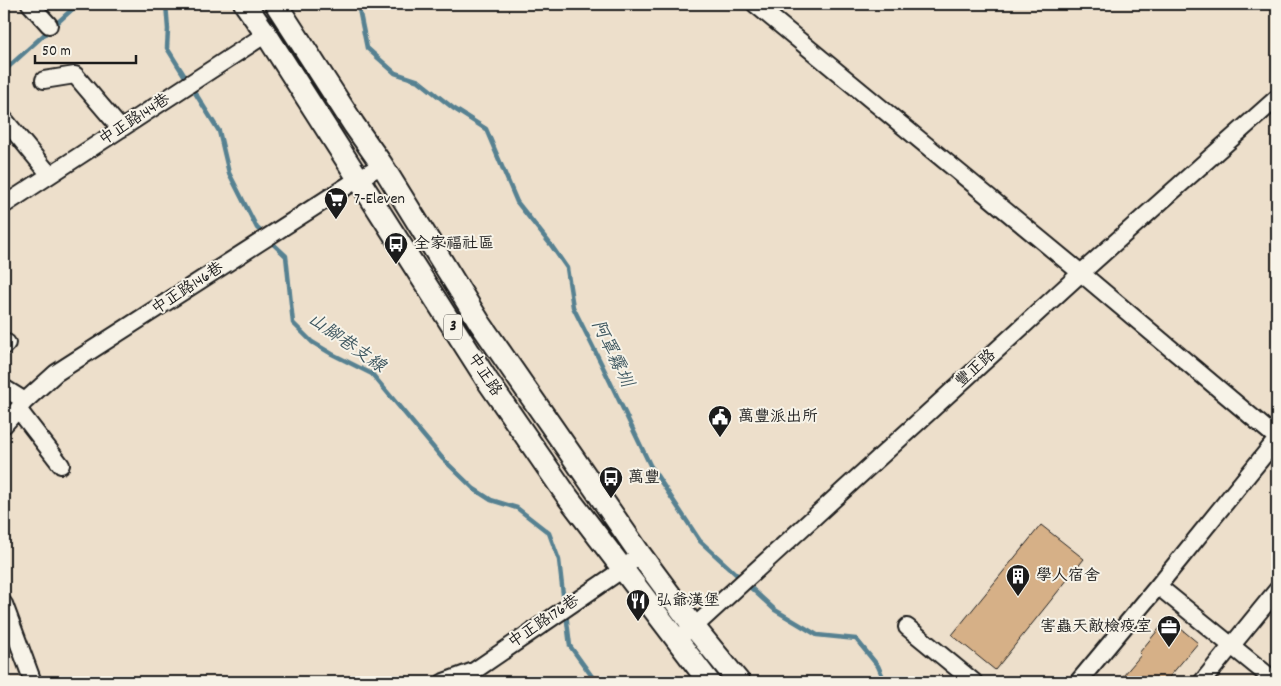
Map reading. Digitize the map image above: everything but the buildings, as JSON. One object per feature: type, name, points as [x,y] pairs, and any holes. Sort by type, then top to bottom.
[{"type":"main road","name":"中正路","points":[[245,4],[487,380],[567,496],[709,682]]},
{"type":"main road","name":"中正路","points":[[276,4],[382,165],[480,323],[640,554],[694,627],[739,682]]},
{"type":"street","points":[[30,4],[49,25]]},
{"type":"street","points":[[755,4],[1082,273],[1277,439],[1078,682]]},
{"type":"street","name":"中正路144巷","points":[[4,205],[266,34]]},
{"type":"street","points":[[44,80],[75,75],[120,129]]},
{"type":"street","name":"豐正路","points":[[676,640],[694,627],[1277,98]]},
{"type":"street","points":[[4,118],[50,174]]},
{"type":"street","name":"中正路146巷","points":[[4,425],[21,405],[56,374],[382,165]]},
{"type":"street","points":[[4,388],[21,405],[61,465]]},
{"type":"street","name":"中正路176巷","points":[[444,682],[474,670],[623,569],[640,554]]},
{"type":"street","points":[[1158,586],[1276,682]]},
{"type":"street","points":[[1202,682],[1277,590]]},
{"type":"street","points":[[4,604],[33,682]]},
{"type":"street","points":[[907,627],[974,682]]},
{"type":"waterway","name":"山腳巷支線","points":[[4,71],[78,4]]},
{"type":"waterway","name":"山腳巷支線","points":[[166,4],[167,48],[219,131],[229,173],[257,228],[264,234]]},
{"type":"waterway","name":"阿罩霧圳","points":[[358,4],[367,48],[395,73],[419,81],[453,108],[486,129],[517,202],[567,268],[573,307],[650,465],[700,541],[775,610],[817,635],[856,639],[878,666],[885,682]]},
{"type":"waterway","name":"山腳巷支線","points":[[269,240],[286,256],[293,323],[312,342],[372,374],[443,459],[474,489],[491,500],[517,508],[549,533],[559,560],[564,603]]},
{"type":"waterway","name":"山腳巷支線","points":[[566,613],[570,646],[596,682]]},
{"type":"place","name":"7-Eleven","points":[[336,220]]},
{"type":"place","name":"全家福社區","points":[[396,265]]},
{"type":"place","name":"萬豐派出所","points":[[720,438]]},
{"type":"place","name":"萬豐","points":[[611,499]]},
{"type":"place","name":"學人宿舍","points":[[1018,597]]},
{"type":"place","name":"弘爺漢堡","points":[[638,622]]},
{"type":"place","name":"害蟲天敵檢疫室","points":[[1169,648]]}]
